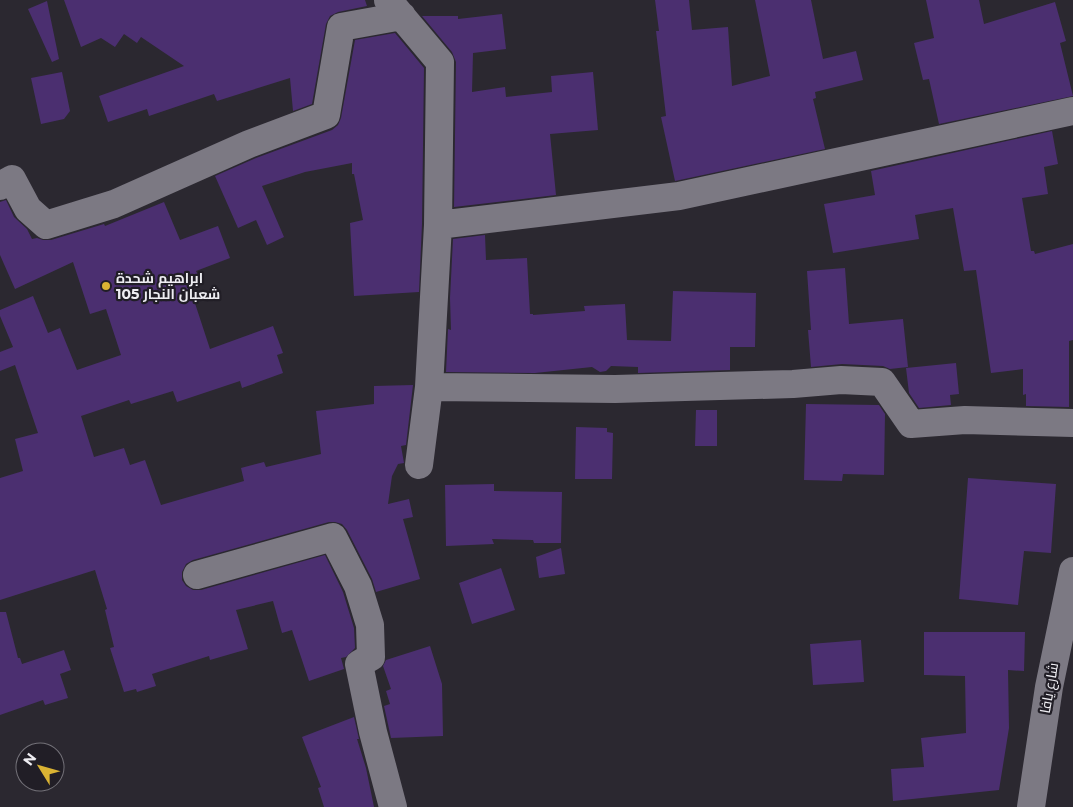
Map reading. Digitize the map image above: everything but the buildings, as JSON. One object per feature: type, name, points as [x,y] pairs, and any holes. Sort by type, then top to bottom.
[{"type":"street","points":[[0,186],[12,179],[28,209],[46,224],[114,204],[249,144],[326,115],[341,27],[395,8],[440,62],[438,225],[429,387],[419,465]]},
{"type":"street","points":[[438,225],[679,196],[1073,111]]},
{"type":"street","points":[[429,387],[615,389],[793,384],[841,380],[882,382],[911,424],[965,420],[1073,423]]},
{"type":"street","points":[[197,575],[333,536],[358,586],[370,625],[371,657],[359,664],[373,732],[392,807]]},
{"type":"street","name":"شارع يافا","points":[[1031,807],[1048,688],[1073,571]]},
{"type":"place","name":"ابراهيم شحدة شعبان النجار 105","points":[[106,286]]}]
